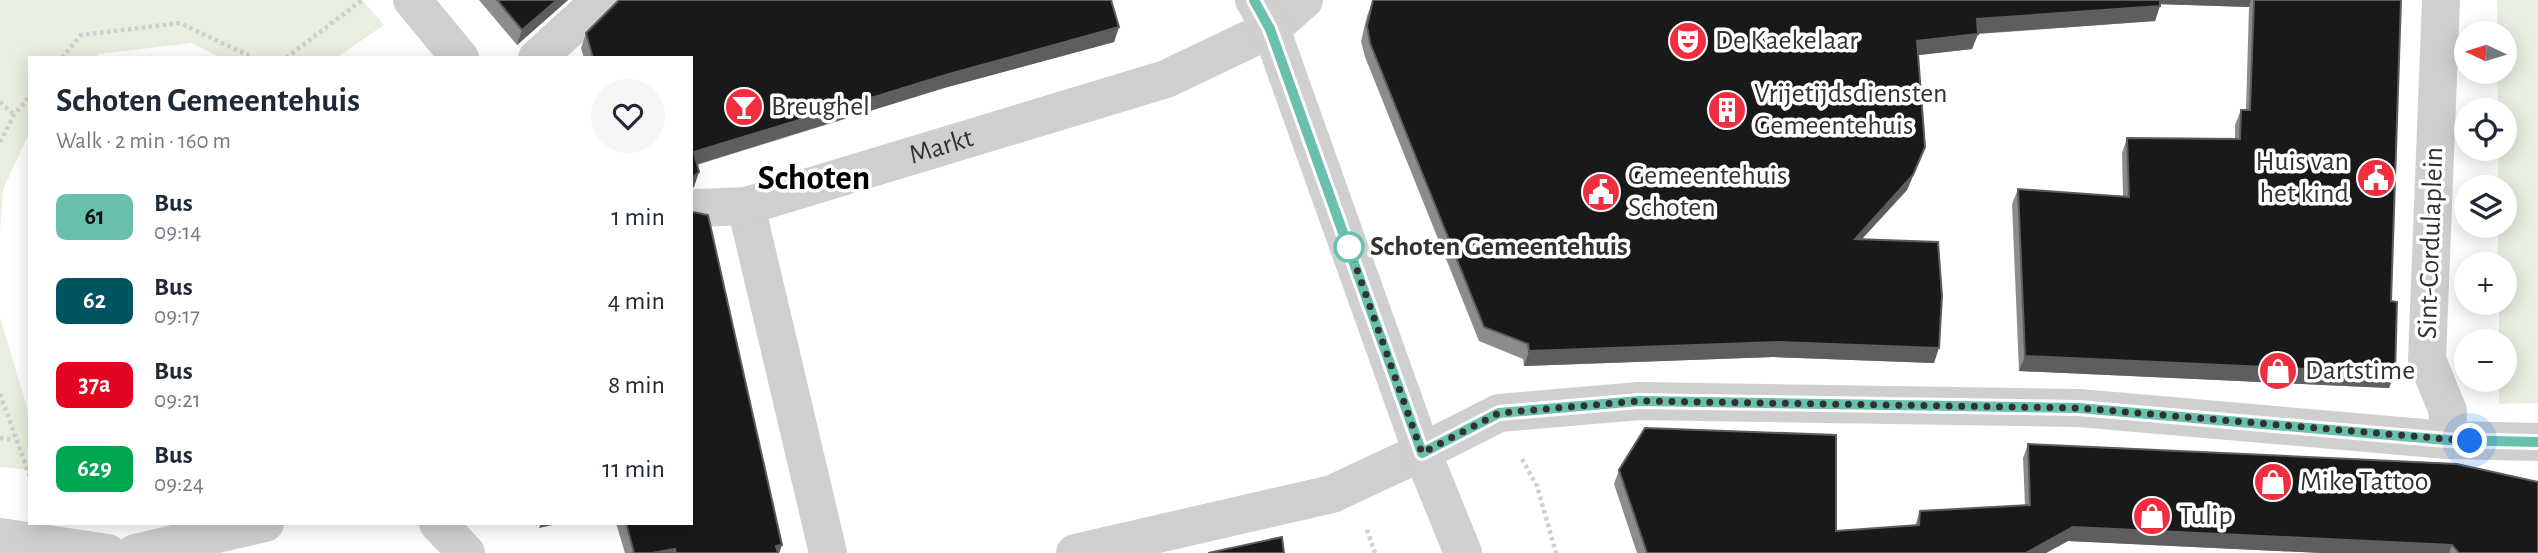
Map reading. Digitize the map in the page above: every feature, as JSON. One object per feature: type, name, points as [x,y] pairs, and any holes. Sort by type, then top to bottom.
[{"type":"street","points":[[412,0],[458,56]]},
{"type":"street","points":[[539,56],[601,0]]},
{"type":"street","name":"Markt","points":[[698,208],[746,206],[1166,79],[1262,15],[1304,0]]},
{"type":"street","name":"Sint-Cordulaplein","points":[[2441,0],[2427,360],[2448,411],[2447,440]]},
{"type":"street","points":[[1262,15],[1422,453],[1463,553]]},
{"type":"street","points":[[746,206],[828,553]]},
{"type":"street","points":[[1075,553],[1332,494],[1422,453],[1499,413],[1639,401],[2079,408],[2447,440],[2538,442]]},
{"type":"street","points":[[135,553],[256,525]]},
{"type":"street","points":[[440,525],[466,553]]},
{"type":"street","points":[[0,537],[108,553]]},
{"type":"path","points":[[289,56],[362,0]]},
{"type":"path","points":[[64,56],[81,35],[180,23],[250,56]]},
{"type":"path","points":[[0,142],[14,115],[28,98]]},
{"type":"path","points":[[0,102],[14,115]]},
{"type":"path","points":[[0,394],[14,440],[28,472]]},
{"type":"path","points":[[1499,413],[1536,486],[1556,553]]},
{"type":"path","points":[[0,438],[14,440]]},
{"type":"green space","points":[[0,0],[362,0],[384,25],[339,56],[217,56],[192,43],[97,56],[28,56],[28,135],[3,190],[0,232]]},
{"type":"green space","points":[[2497,0],[2538,0],[2538,403],[2499,404],[2499,392],[2517,392],[2517,329],[2499,329],[2499,315],[2517,315],[2517,252],[2498,252],[2498,238],[2517,238],[2517,175],[2498,175],[2498,161],[2517,161],[2517,98],[2498,98],[2497,84],[2517,84],[2517,21],[2497,21]]},
{"type":"green space","points":[[0,317],[28,411],[28,470],[0,467]]},
{"type":"building","points":[[497,0],[557,0],[522,30]]},
{"type":"building","points":[[619,0],[1111,0],[1119,27],[949,74],[694,152],[699,172],[693,176],[693,56],[592,56],[586,33]]},
{"type":"building","points":[[1373,0],[2160,0],[2160,6],[1977,19],[1978,34],[1917,41],[1925,147],[1913,175],[1855,239],[1938,242],[1942,296],[1939,348],[1778,342],[1529,351],[1528,344],[1484,327],[1370,43],[1367,26]]},
{"type":"building","points":[[2254,0],[2401,0],[2391,301],[2397,302],[2395,373],[2025,356],[2018,189],[2129,197],[2127,138],[2240,139],[2241,110],[2250,110]]},
{"type":"building","points":[[693,211],[708,215],[782,545],[776,546],[778,553],[676,553],[675,549],[634,553],[627,525],[693,525]]},
{"type":"building","points":[[1645,428],[1836,435],[1836,531],[1919,525],[1920,511],[2030,505],[2028,444],[2457,464],[2538,482],[2538,553],[2459,553],[2452,545],[2073,527],[2026,553],[1647,553],[1619,470]]},
{"type":"building","points":[[1282,537],[1284,553],[1208,553]]},
{"type":"bus line","name":"61","points":[[1254,0],[1270,29],[1422,453],[1499,413],[1639,401],[2079,408],[2447,440],[2538,442]]},
{"type":"place","name":"De Kaekelaar","points":[[1688,41]]},
{"type":"place","name":"Breughel","points":[[744,107]]},
{"type":"place","name":"Vrijetijdsdiensten Gemeentehuis","points":[[1727,110]]},
{"type":"place","name":"Huis van het kind","points":[[2376,178]]},
{"type":"place","name":"Gemeentehuis Schoten","points":[[1601,192]]},
{"type":"place","name":"Schoten Gemeentehuis","points":[[1349,247]]},
{"type":"place","name":"Dartstime","points":[[2278,371]]},
{"type":"place","name":"Mike Tattoo","points":[[2273,482]]},
{"type":"place","name":"Tulip","points":[[2152,516]]},
{"type":"district","name":"Schoten","points":[[814,178]]},
{"type":"route","points":[[1349,247],[1422,453],[1499,413],[1639,401],[2079,408],[2470,441]]}]
